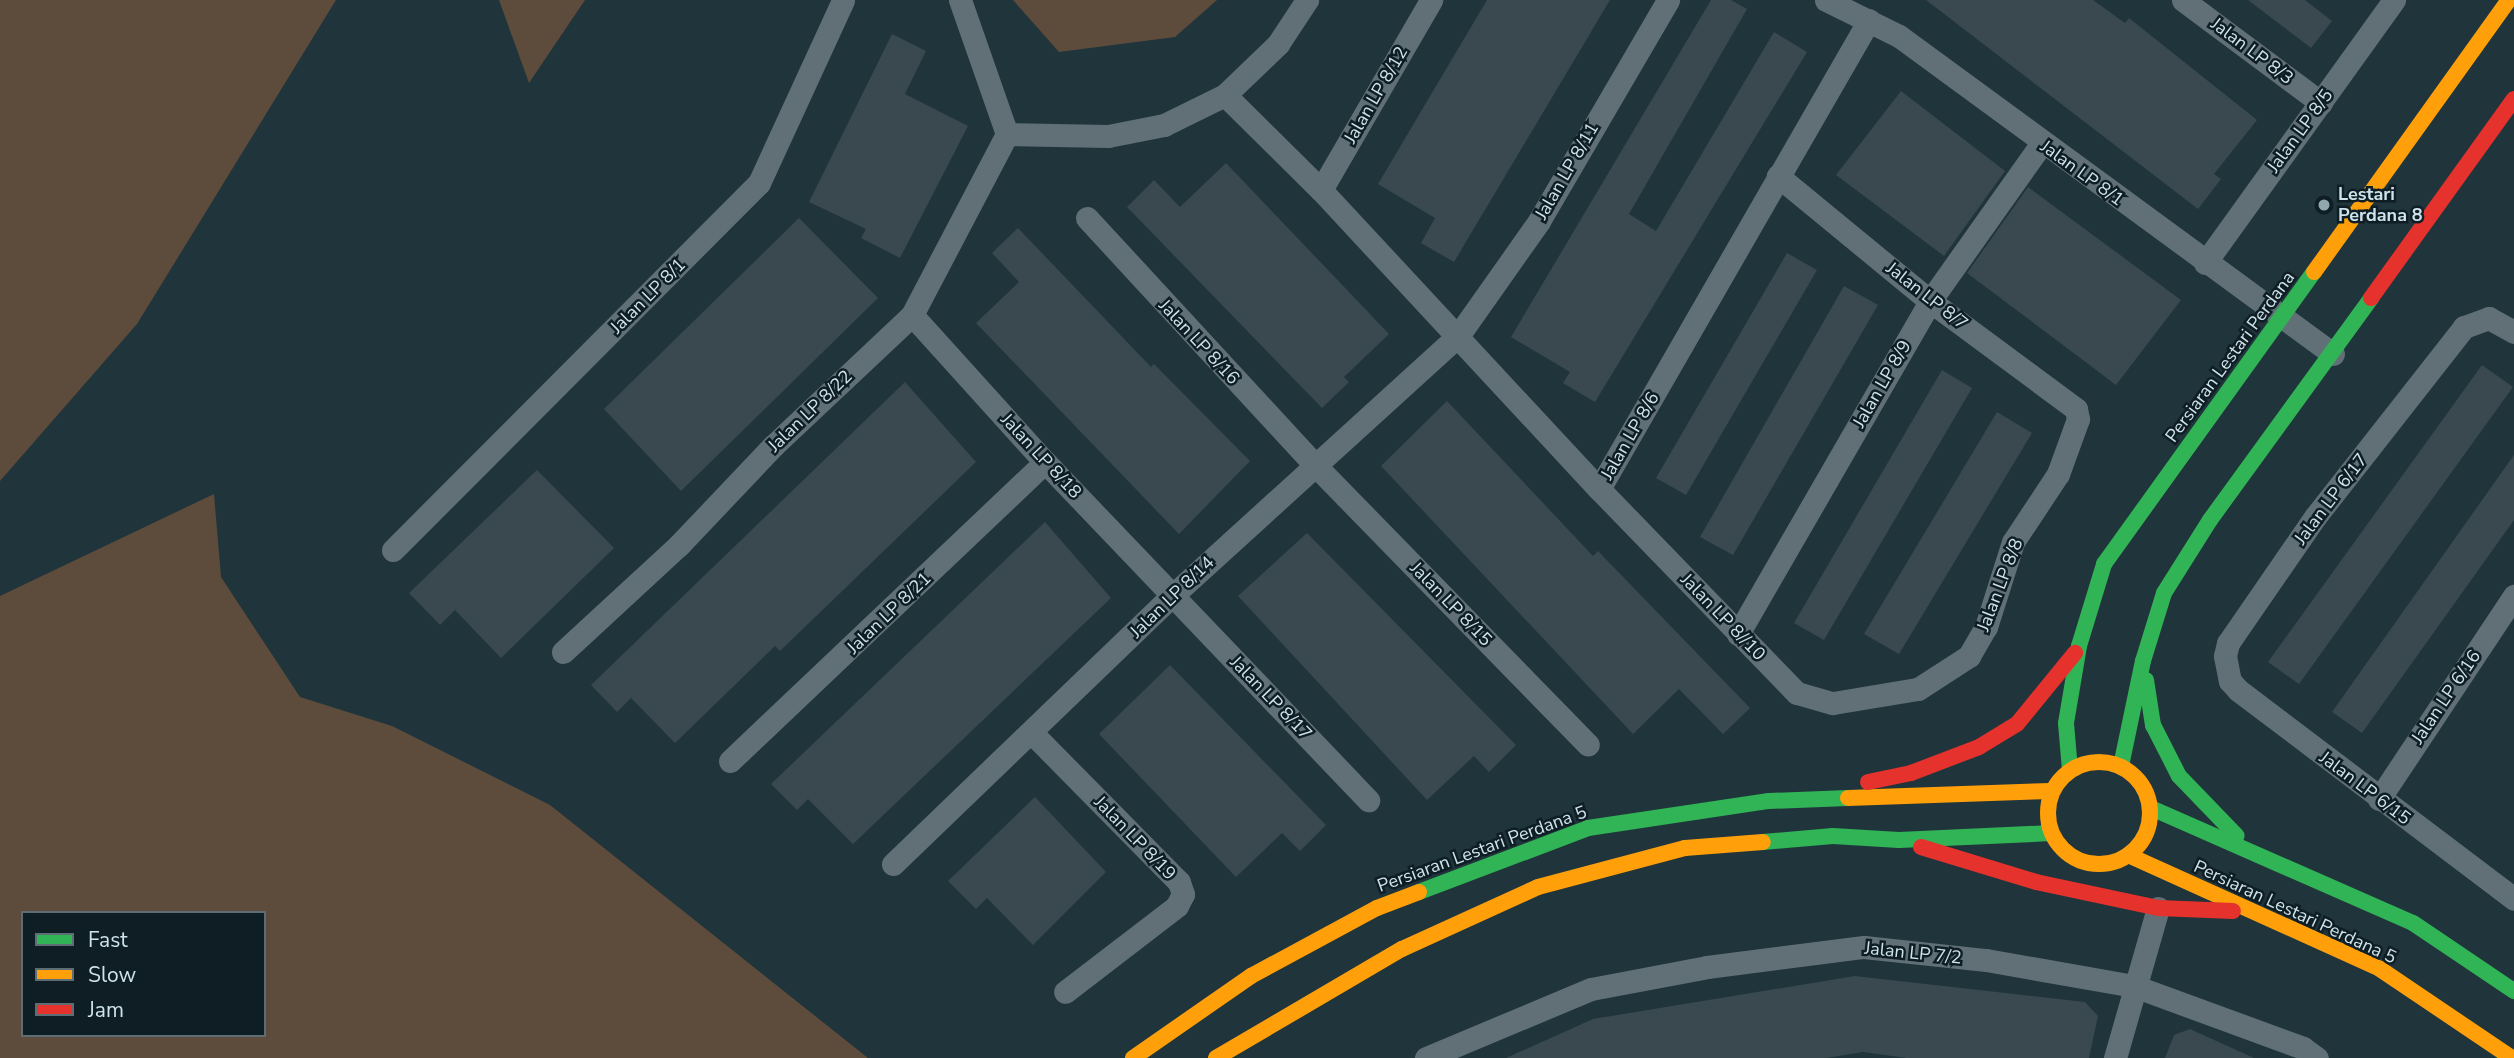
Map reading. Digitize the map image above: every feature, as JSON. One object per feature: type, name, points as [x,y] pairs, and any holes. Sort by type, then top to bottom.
[{"type":"main road","name":"Persiaran Lestari Perdana","points":[[2070,770],[2066,723],[2079,646],[2104,564],[2510,0]]},
{"type":"main road","points":[[2121,766],[2143,661],[2164,593],[2210,520],[2333,354],[2514,99]]},
{"type":"main road","points":[[1769,801],[1911,773],[1979,747],[2017,724],[2079,646]]},
{"type":"main road","points":[[2143,661],[2153,725],[2179,776],[2207,810],[2256,853]]},
{"type":"main road","points":[[2095,761],[2121,766],[2141,783],[2151,808],[2146,835],[2128,855],[2107,864],[2084,863],[2064,851],[2051,833],[2047,812],[2052,791],[2070,770],[2095,761]]},
{"type":"main road","name":"Persiaran Lestari Perdana 5","points":[[1133,1058],[1251,976],[1377,908],[1453,876],[1588,828],[1769,801],[2052,791]]},
{"type":"main road","points":[[2151,808],[2413,923],[2514,991]]},
{"type":"main road","points":[[1216,1058],[1402,949],[1538,887],[1685,848],[1833,836],[1899,840],[2051,833]]},
{"type":"main road","points":[[1899,840],[2036,882],[2158,908],[2244,911]]},
{"type":"main road","name":"Persiaran Lestari Perdana 5","points":[[2128,855],[2244,911],[2380,969],[2512,1058]]},
{"type":"street","name":"Jalan LP 8/1","points":[[393,550],[759,183],[843,0]]},
{"type":"street","points":[[960,0],[1007,134],[1129,133],[1192,114],[1225,95],[1278,44],[1307,0]]},
{"type":"street","name":"Jalan LP 8/12","points":[[1321,190],[1431,0]]},
{"type":"street","name":"Jalan LP 8/11","points":[[1458,336],[1539,221],[1668,0]]},
{"type":"street","name":"Jalan LP 8/1","points":[[1826,0],[1899,36],[2041,144],[2333,354]]},
{"type":"street","name":"Jalan LP 8/3","points":[[2183,0],[2320,103]]},
{"type":"street","name":"Jalan LP 8/5","points":[[2205,263],[2394,0]]},
{"type":"street","name":"Jalan LP 8/6","points":[[1225,95],[1321,190],[1599,489],[1869,20]]},
{"type":"street","name":"Jalan LP 8/22","points":[[563,652],[679,545],[773,446],[912,315],[1007,134]]},
{"type":"street","name":"Jalan LP 8/9","points":[[1738,634],[1930,301],[2041,144]]},
{"type":"street","name":"Jalan LP 8/7","points":[[1778,176],[1930,301],[2073,404],[2078,414]]},
{"type":"street","name":"Jalan LP 8/16","points":[[1087,218],[1314,464]]},
{"type":"street","name":"Jalan LP 8/18","points":[[912,315],[1045,462],[1173,595]]},
{"type":"street","name":"Jalan LP 6/17","points":[[2226,668],[2228,643],[2315,517],[2454,338],[2474,320],[2489,318],[2514,332]]},
{"type":"street","name":"Jalan LP 8/14","points":[[893,864],[1173,595],[1314,464],[1458,336]]},
{"type":"street","name":"Jalan LP 8/8","points":[[1868,700],[1918,689],[1969,656],[1986,627],[2013,542],[2059,474],[2078,414]]},
{"type":"street","name":"Jalan LP 8/21","points":[[730,761],[1045,462]]},
{"type":"street","name":"Jalan LP 8/15","points":[[1314,464],[1588,746]]},
{"type":"street","name":"Jalan LP 8//10","points":[[1599,489],[1797,693],[1833,703],[1868,700]]},
{"type":"street","name":"Jalan LP 8/17","points":[[1173,595],[1368,800]]},
{"type":"street","name":"Jalan LP 6/16","points":[[2379,799],[2514,596]]},
{"type":"street","name":"Jalan LP 6/15","points":[[2226,668],[2238,690],[2514,899]]},
{"type":"street","name":"Jalan LP 8/19","points":[[1032,733],[1179,882],[1183,894],[1177,906],[1065,992]]},
{"type":"street","points":[[2115,1058],[2158,908]]},
{"type":"street","name":"Jalan LP 7/2","points":[[1426,1058],[1591,989],[1845,948],[1986,960],[2134,986],[2303,1048],[2317,1058]]},
{"type":"shaded area","points":[[0,0],[336,0],[137,324],[0,481]]},
{"type":"shaded area","points":[[499,0],[585,0],[529,83]]},
{"type":"shaded area","points":[[1013,0],[1217,0],[1175,37],[1059,52]]},
{"type":"shaded area","points":[[214,494],[221,577],[300,697],[392,726],[550,805],[868,1058],[0,1058],[0,596]]},
{"type":"building","points":[[1487,0],[1610,0],[1454,262],[1421,243],[1435,218],[1378,184]]},
{"type":"building","points":[[1711,0],[1731,0],[1747,9],[1629,214],[1656,231],[1774,32],[1807,52],[1595,402],[1563,383],[1570,372],[1511,337]]},
{"type":"building","points":[[1926,0],[2093,0],[2125,23],[2129,18],[2257,120],[2214,174],[2221,179],[2198,209]]},
{"type":"building","points":[[2248,0],[2305,0],[2332,21],[2311,48]]},
{"type":"building","points":[[892,34],[926,51],[905,94],[968,126],[900,258],[861,238],[866,229],[809,202]]},
{"type":"building","points":[[1901,91],[2005,171],[1944,256],[1836,175]]},
{"type":"building","points":[[1226,163],[1389,334],[1344,377],[1349,382],[1322,408],[1127,207],[1154,180],[1180,207]]},
{"type":"building","points":[[2028,187],[2181,300],[2116,385],[1967,273]]},
{"type":"building","points":[[799,218],[878,298],[681,491],[604,409]]},
{"type":"building","points":[[1018,228],[1151,367],[1154,364],[1250,461],[1179,534],[976,323],[1019,282],[992,253]]},
{"type":"building","points":[[1787,253],[1817,270],[1686,495],[1656,478]]},
{"type":"building","points":[[1844,286],[1878,305],[1733,555],[1700,537]]},
{"type":"building","points":[[2482,365],[2513,387],[2299,684],[2268,662]]},
{"type":"building","points":[[1942,370],[1972,388],[1824,640],[1794,623]]},
{"type":"building","points":[[905,382],[976,462],[780,651],[775,646],[675,743],[631,698],[617,712],[591,685]]},
{"type":"building","points":[[1447,401],[1593,556],[1598,551],[1750,708],[1723,734],[1679,689],[1633,734],[1381,466]]},
{"type":"building","points":[[1997,412],[2032,433],[1899,654],[1864,634]]},
{"type":"building","points":[[2514,455],[2514,520],[2362,733],[2332,712]]},
{"type":"building","points":[[537,470],[614,548],[501,658],[455,610],[440,625],[409,593]]},
{"type":"building","points":[[1045,522],[1111,598],[853,844],[808,799],[797,810],[771,784]]},
{"type":"building","points":[[1307,533],[1516,745],[1489,772],[1474,756],[1427,800],[1238,596]]},
{"type":"building","points":[[1170,665],[1326,825],[1300,851],[1282,833],[1236,877],[1099,734]]},
{"type":"building","points":[[1035,797],[1106,872],[1033,945],[987,898],[976,909],[948,881]]},
{"type":"building","points":[[1855,976],[2085,1002],[2098,1016],[2089,1058],[1907,1058],[1863,1052],[1826,1058],[1506,1058],[1593,1019]]},
{"type":"building","points":[[2190,1029],[2254,1058],[2165,1058],[2174,1035]]},
{"type":"traffic: fast","points":[[2070,770],[2066,723],[2079,646],[2104,564],[2314,272]]},
{"type":"traffic: fast","points":[[2121,766],[2143,661],[2164,593],[2210,520],[2371,298]]},
{"type":"traffic: fast","points":[[2146,680],[2153,725],[2179,776],[2237,836]]},
{"type":"traffic: fast","points":[[1419,892],[1588,828],[1769,801],[1848,798]]},
{"type":"traffic: fast","points":[[2151,808],[2413,923],[2514,991]]},
{"type":"traffic: fast","points":[[1763,842],[1833,836],[1899,840],[2051,833]]},
{"type":"traffic: slow","points":[[2314,272],[2509,0]]},
{"type":"traffic: slow","points":[[2099,762],[2118,766],[2135,777],[2146,794],[2150,813],[2146,832],[2135,849],[2118,860],[2099,864],[2080,860],[2063,849],[2052,832],[2048,813],[2052,794],[2063,777],[2080,766],[2099,762]]},
{"type":"traffic: slow","points":[[1848,798],[2052,791]]},
{"type":"traffic: slow","points":[[1216,1058],[1402,949],[1538,887],[1685,848],[1763,842]]},
{"type":"traffic: slow","points":[[2128,855],[2380,969],[2512,1058]]},
{"type":"traffic: slow","points":[[1133,1058],[1251,976],[1377,908],[1419,892]]},
{"type":"traffic: jam","points":[[2371,298],[2514,99]]},
{"type":"traffic: jam","points":[[1868,782],[1911,773],[1979,747],[2017,724],[2075,653]]},
{"type":"traffic: jam","points":[[1921,847],[2036,882],[2158,908],[2233,911]]},
{"type":"place","name":"Lestari Perdana 8","points":[[2324,205]]}]
